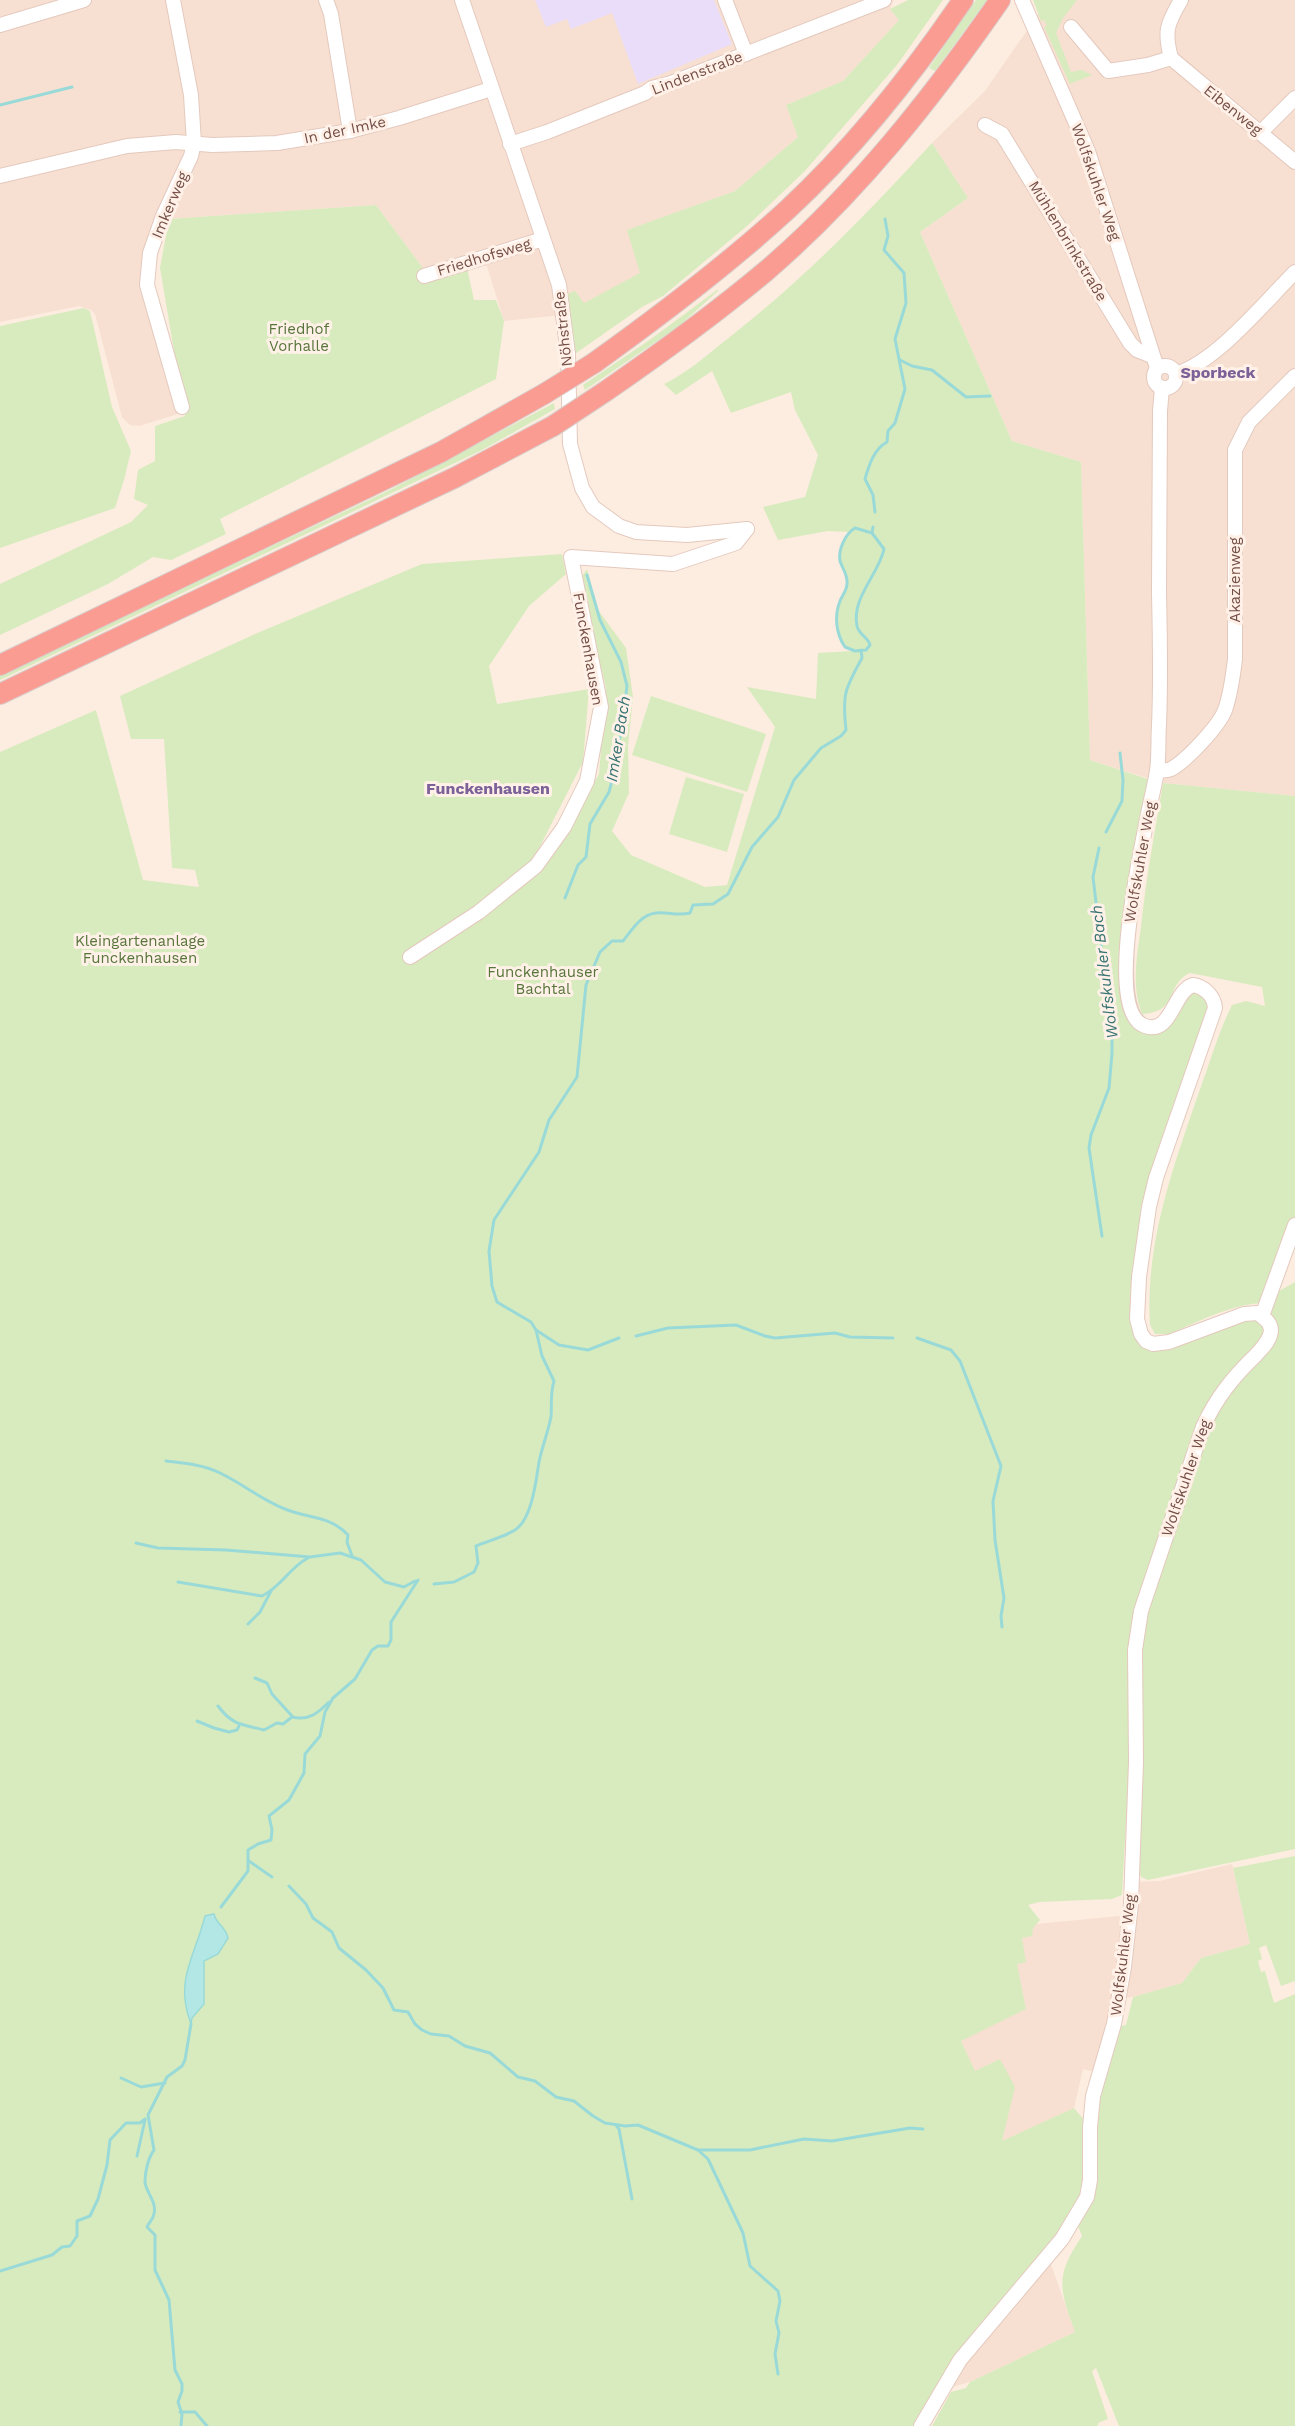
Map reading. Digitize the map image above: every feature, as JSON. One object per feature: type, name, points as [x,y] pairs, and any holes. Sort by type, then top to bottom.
[{"type":"highway","points":[[0,665],[441,453],[594,363],[668,310],[789,208],[862,132],[938,37],[963,0]]},
{"type":"highway","points":[[0,694],[456,477],[553,426],[606,391],[690,332],[766,270],[818,221],[891,144],[957,62],[1000,0]]},
{"type":"street","points":[[0,25],[84,0]]},
{"type":"street","name":"Imkerweg","points":[[173,0],[191,95],[194,143],[191,156],[163,216],[150,253],[147,285],[182,407]]},
{"type":"street","points":[[326,0],[331,14],[350,131]]},
{"type":"street","name":"Nöhstraße","points":[[462,0],[559,285],[567,354],[570,444],[582,488],[593,507],[619,526],[636,532],[687,535],[747,529]]},
{"type":"street","points":[[725,0],[746,54]]},
{"type":"street","name":"Lindenstraße","points":[[510,144],[547,132],[645,93],[652,88],[671,84],[884,0]]},
{"type":"street","name":"Wolfskuhler Weg","points":[[921,2426],[960,2360],[1062,2239],[1087,2197],[1091,2171],[1090,2127],[1093,2096],[1114,2024],[1124,1967],[1131,1904],[1136,1771],[1136,1636],[1141,1611],[1203,1427],[1216,1400],[1269,1339],[1271,1330],[1268,1321],[1258,1313],[1244,1314],[1170,1342],[1153,1344],[1146,1341],[1141,1334],[1137,1319],[1139,1277],[1149,1207],[1156,1178],[1215,1008],[1214,1002],[1206,991],[1193,985],[1184,991],[1159,1025],[1143,1026],[1134,1018],[1131,1010],[1126,968],[1128,921],[1135,874],[1157,771],[1160,691],[1162,388],[1154,379],[1155,362],[1088,151],[1022,0]]},
{"type":"street","points":[[1071,27],[1108,71],[1148,65],[1172,58],[1167,40],[1168,23],[1181,0]]},
{"type":"street","name":"Eibenweg","points":[[1172,58],[1295,162]]},
{"type":"street","name":"In der Imke","points":[[0,176],[127,146],[176,142],[277,143],[350,131],[491,89]]},
{"type":"street","points":[[1261,132],[1295,98]]},
{"type":"street","name":"Mühlenbrinkstraße","points":[[985,125],[1002,134],[1130,343],[1155,362]]},
{"type":"street","name":"Friedhofsweg","points":[[424,276],[543,239]]},
{"type":"street","points":[[1176,374],[1187,370],[1215,351],[1295,272]]},
{"type":"street","points":[[1155,362],[1170,367],[1176,374]]},
{"type":"street","points":[[1162,388],[1171,387],[1176,374]]},
{"type":"street","name":"Akazienweg","points":[[1157,771],[1169,770],[1181,762],[1201,742],[1224,713],[1235,659],[1235,450],[1249,422],[1295,376]]},
{"type":"street","name":"Funckenhausen","points":[[410,957],[479,912],[536,866],[564,827],[587,781],[602,707],[571,557],[673,564],[736,543],[747,529]]},
{"type":"street","points":[[1262,1316],[1295,1225]]},
{"type":"shaded area","points":[[0,0],[894,0],[890,9],[899,20],[843,81],[786,105],[798,137],[735,191],[628,230],[641,273],[562,315],[504,321],[483,254],[423,268],[376,205],[169,219],[163,216],[148,271],[180,412],[139,426],[130,425],[122,417],[95,314],[91,310],[79,306],[0,322]]},
{"type":"shaded area","points":[[535,0],[714,0],[732,44],[638,84],[612,13],[571,29],[567,19],[546,27]]},
{"type":"shaded area","points":[[1048,0],[1295,0],[1295,796],[1163,783],[1090,760],[1081,462],[1012,441],[920,232],[968,198],[932,143],[985,91]]},
{"type":"shaded area","points":[[1232,1864],[1250,1944],[1201,1958],[1182,1983],[1133,1997],[1115,1999],[1095,2072],[1083,2069],[1074,2108],[1001,2142],[961,2040],[1026,2009],[1016,1964],[1022,1938],[1036,1924],[1129,1915],[1132,1882],[1160,1881]]},
{"type":"shaded area","points":[[1048,2256],[1075,2332],[970,2382],[942,2390]]},
{"type":"green space","points":[[908,0],[943,0],[897,65],[804,172],[747,226],[663,296],[642,307],[572,356],[567,294],[575,291],[584,303],[640,273],[627,230],[735,191],[798,137],[786,105],[843,81],[899,20],[890,9]]},
{"type":"green space","points":[[976,0],[987,0],[935,71],[929,68]]},
{"type":"green space","points":[[1033,0],[1077,0],[1063,18],[1056,33],[1071,72],[1082,70],[1092,75],[1070,84],[1044,27],[1047,26],[1044,20],[1041,21]]},
{"type":"green space","points":[[932,143],[968,198],[920,232],[1012,441],[1081,462],[1090,760],[1154,781],[1135,874],[1130,1002],[1154,1026],[1188,987],[1214,1002],[1176,1123],[1139,1277],[1146,1341],[1258,1313],[1270,1296],[1295,1282],[1295,1849],[1148,1880],[1141,1877],[1139,1870],[1141,1783],[1128,1784],[1122,1895],[1112,1899],[1039,1902],[1028,1905],[1040,1920],[1033,1928],[1032,1936],[1022,1938],[1026,1962],[1017,1964],[1026,2009],[961,2041],[975,2071],[1000,2059],[1015,2087],[1002,2141],[1074,2108],[1090,2127],[1087,2197],[1000,2312],[921,2426],[0,2426],[0,752],[96,710],[143,880],[199,887],[195,870],[172,868],[164,739],[131,739],[120,696],[255,634],[422,564],[562,554],[566,574],[529,606],[489,666],[497,704],[589,689],[583,762],[530,866],[561,841],[599,774],[606,688],[580,579],[587,569],[598,610],[626,648],[633,697],[628,746],[629,793],[612,831],[631,855],[705,887],[727,885],[775,727],[747,687],[816,699],[818,653],[853,651],[843,642],[836,623],[839,602],[847,585],[840,555],[849,532],[828,531],[778,540],[763,507],[805,497],[818,455],[795,410],[791,392],[731,413],[712,371],[676,395],[664,384],[699,362],[811,268]]},
{"type":"green space","name":"Friedhof Vorhalle","points":[[376,205],[423,268],[465,259],[474,300],[496,300],[504,321],[496,379],[220,519],[226,534],[171,560],[153,557],[108,584],[0,635],[0,584],[131,522],[148,505],[134,499],[138,470],[155,461],[155,426],[185,416],[160,268],[169,219]]},
{"type":"green space","points":[[719,290],[679,326],[585,390],[583,385],[651,339]]},
{"type":"green space","points":[[84,308],[90,311],[112,407],[131,451],[115,508],[0,548],[0,326]]},
{"type":"green space","points":[[554,403],[555,409],[482,450],[0,680],[0,675],[390,490]]},
{"type":"green space","points":[[651,696],[766,734],[747,792],[632,755]]},
{"type":"green space","points":[[686,777],[744,794],[727,852],[669,834]]},
{"type":"green space","points":[[1163,783],[1295,796],[1295,1217],[1262,1303],[1238,1307],[1202,1319],[1169,1334],[1155,1334],[1150,1325],[1150,1295],[1156,1237],[1162,1208],[1188,1123],[1232,1005],[1246,1001],[1265,1006],[1262,987],[1190,973],[1177,984],[1162,1008],[1142,1014],[1136,982],[1137,959]]},
{"type":"green space","points":[[1295,1856],[1295,1981],[1281,1986],[1266,1945],[1259,1948],[1262,1959],[1258,1961],[1261,1972],[1265,1971],[1274,2003],[1295,1994],[1295,2426],[1119,2426],[1096,2368],[1092,2371],[1108,2419],[1098,2423],[1098,2426],[932,2426],[951,2392],[966,2388],[970,2382],[1075,2332],[1063,2293],[1062,2282],[1067,2262],[1082,2236],[1078,2226],[1088,2207],[1098,2103],[1120,2026],[1126,2025],[1133,1997],[1182,1983],[1201,1958],[1250,1944],[1233,1868]]},
{"type":"water","points":[[214,1914],[228,1938],[218,1954],[204,1961],[204,2004],[192,2018],[191,2024],[186,2008],[185,1981],[205,1916]]},
{"type":"waterway","name":"Imker Bach","points":[[0,105],[72,87]]},
{"type":"waterway","points":[[875,512],[873,495],[865,479],[875,453],[887,442],[888,431],[895,423],[905,389],[895,339],[906,303],[904,273],[884,250],[888,236],[885,219]]},
{"type":"waterway","name":"Wolfskuhler Bach","points":[[900,360],[912,366],[932,370],[966,397],[990,396]]},
{"type":"waterway","points":[[872,533],[884,549],[862,596],[856,616],[858,629],[870,645],[866,650],[855,651],[845,647],[837,625],[838,607],[847,584],[840,561],[840,552],[845,538],[851,531],[855,528],[872,533],[873,527]]},
{"type":"waterway","name":"Imker Bach","points":[[565,898],[578,865],[586,857],[590,824],[609,792],[616,766],[617,745],[621,734],[627,686],[621,662],[600,620],[587,575]]},
{"type":"waterway","points":[[434,1584],[454,1582],[474,1572],[478,1563],[476,1546],[501,1537],[521,1525],[532,1499],[540,1456],[551,1417],[554,1381],[542,1356],[536,1330],[531,1322],[497,1302],[492,1286],[489,1251],[494,1220],[539,1152],[549,1120],[577,1077],[586,985],[600,952],[612,941],[623,941],[637,924],[650,914],[690,913],[693,905],[713,904],[728,894],[752,847],[778,817],[794,780],[821,748],[841,736],[846,730],[844,708],[846,692],[862,658],[861,650]]},
{"type":"waterway","name":"Wolfskuhler Bach","points":[[1106,832],[1122,801],[1123,780],[1120,753]]},
{"type":"waterway","name":"Wolfskuhler Bach","points":[[1099,848],[1093,877],[1106,987],[1112,1018],[1112,1053],[1109,1088],[1091,1135],[1089,1148],[1102,1236]]},
{"type":"waterway","points":[[636,1336],[668,1328],[736,1325],[775,1338],[835,1333],[850,1337],[893,1338]]},
{"type":"waterway","points":[[536,1330],[559,1345],[588,1350],[619,1338]]},
{"type":"waterway","points":[[917,1338],[951,1350],[960,1361],[1001,1466],[993,1501],[995,1540],[1004,1598],[1002,1627]]},
{"type":"waterway","points":[[166,1461],[214,1470],[277,1505],[334,1524],[348,1535],[347,1542],[352,1556]]},
{"type":"waterway","points":[[136,1543],[158,1548],[226,1550],[310,1557],[340,1553],[361,1560],[385,1582],[404,1587],[415,1581]]},
{"type":"waterway","points":[[178,1582],[262,1596],[275,1588],[296,1566],[308,1558]]},
{"type":"waterway","points":[[221,1907],[248,1871],[248,1850],[271,1840],[272,1830],[269,1816],[289,1800],[304,1773],[305,1754],[320,1736],[325,1712],[333,1698],[355,1679],[372,1650],[378,1646],[388,1646],[391,1640],[391,1622],[418,1580]]},
{"type":"waterway","points":[[248,1624],[260,1612],[271,1591]]},
{"type":"waterway","points":[[255,1678],[267,1683],[272,1694],[292,1716]]},
{"type":"waterway","points":[[218,1706],[233,1721],[264,1730],[277,1723],[283,1724],[292,1717],[303,1718],[313,1715],[329,1702]]},
{"type":"waterway","points":[[197,1721],[229,1732],[237,1730],[239,1726]]},
{"type":"waterway","points":[[249,1861],[272,1877]]},
{"type":"waterway","points":[[289,1886],[306,1904],[313,1918],[332,1932],[339,1948],[366,1970],[383,1988],[394,2010],[408,2012],[415,2024],[422,2030],[431,2034],[449,2036],[465,2046],[490,2053],[518,2077],[535,2081],[556,2097],[574,2101],[605,2123],[638,2125],[698,2150],[708,2159],[743,2233],[750,2266],[778,2291],[780,2301],[776,2321],[779,2333],[775,2354],[778,2374]]},
{"type":"waterway","points":[[181,2426],[182,2414],[178,2402],[182,2384],[175,2370],[169,2300],[155,2270],[155,2235],[147,2227],[153,2218],[155,2209],[145,2182],[147,2165],[154,2150],[148,2115],[167,2077],[182,2066],[185,2060],[191,2024]]},
{"type":"waterway","points":[[121,2078],[141,2087],[165,2083]]},
{"type":"waterway","points":[[0,2271],[52,2255],[62,2247],[70,2246],[77,2236],[77,2221],[90,2216],[98,2199],[107,2165],[110,2140],[126,2123],[140,2123],[145,2119]]},
{"type":"waterway","points":[[137,2156],[145,2120]]},
{"type":"waterway","points":[[616,2125],[619,2129],[632,2199]]},
{"type":"waterway","points":[[699,2150],[750,2150],[804,2139],[832,2141],[910,2128],[923,2129]]},
{"type":"waterway","points":[[180,2412],[195,2412],[207,2426]]},
{"type":"district","name":"Sporbeck","points":[[1218,372]]},
{"type":"district","name":"Funckenhausen","points":[[488,788]]},
{"type":"park label","name":"Kleingartenanlage Funckenhausen","points":[[140,950]]},
{"type":"park label","name":"Funckenhauser Bachtal","points":[[543,980]]}]
